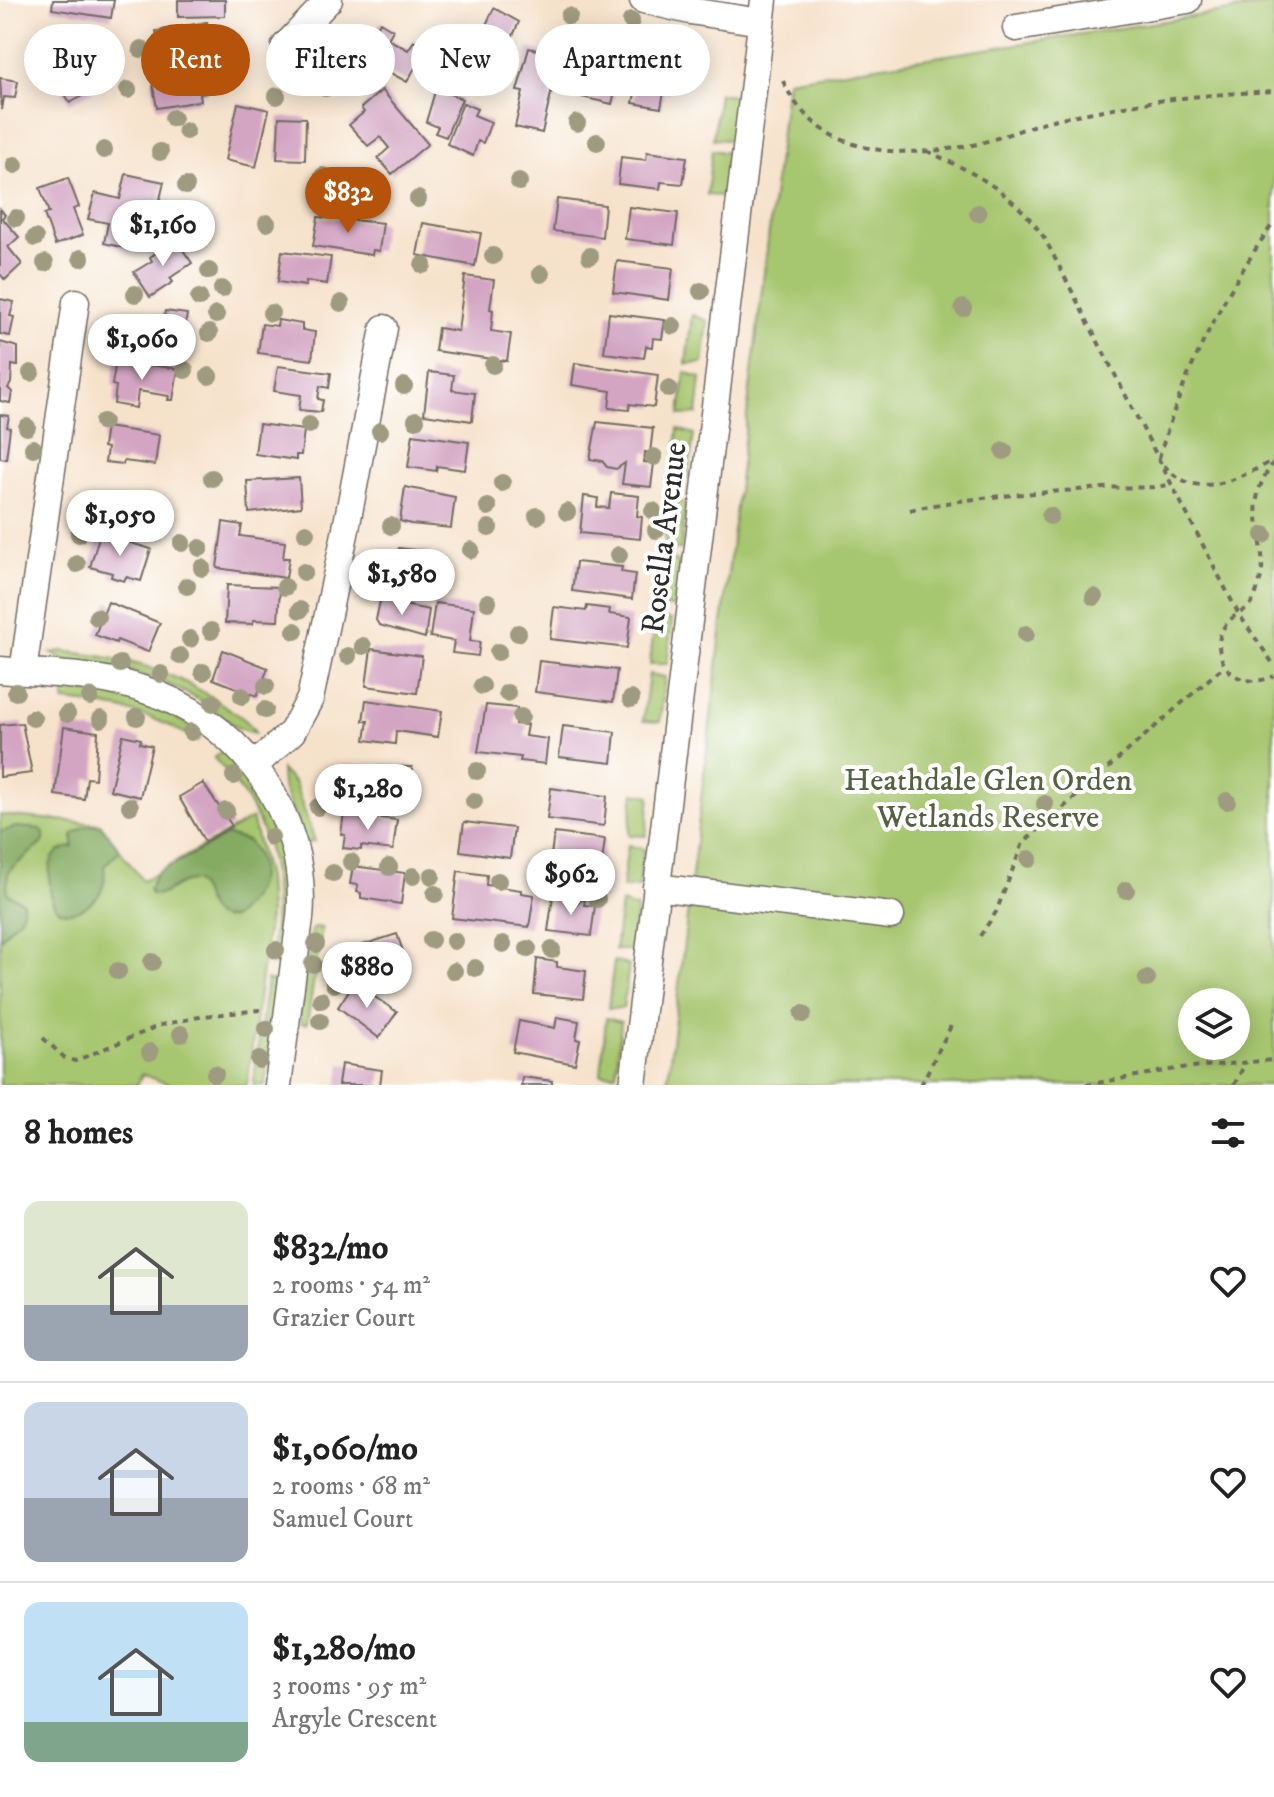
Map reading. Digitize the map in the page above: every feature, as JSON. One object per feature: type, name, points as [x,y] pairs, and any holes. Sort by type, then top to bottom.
[{"type":"street","points":[[306,24],[329,0]]},
{"type":"street","points":[[643,0],[762,11]]},
{"type":"street","points":[[1016,28],[1136,4],[1188,0]]},
{"type":"street","name":"Rosella Avenue","points":[[633,1085],[762,11]]},
{"type":"street","points":[[76,302],[12,671],[135,686],[176,701],[216,726],[254,766],[288,827],[296,854],[301,892],[278,1085]]},
{"type":"street","points":[[254,766],[292,732],[310,699],[384,328]]},
{"type":"street","points":[[656,887],[891,916]]},
{"type":"path","points":[[783,81],[797,105],[832,137],[866,149],[927,151],[978,144],[1042,123],[1123,106],[1274,91]]},
{"type":"path","points":[[927,151],[993,185],[1031,219],[1045,239],[1238,613],[1274,665]]},
{"type":"path","points":[[1159,459],[1169,421],[1205,337],[1240,271],[1274,222]]},
{"type":"path","points":[[1159,459],[1182,480],[1215,485],[1233,481],[1274,461]]},
{"type":"path","points":[[1274,461],[1266,473],[1256,509],[1262,569],[1249,605],[1223,628],[1219,641],[1224,666],[1236,677],[1261,681],[1274,676]]},
{"type":"path","points":[[910,510],[955,499],[1172,484]]},
{"type":"path","points":[[980,936],[996,912],[1023,843],[1224,666]]},
{"type":"path","points":[[43,1038],[65,1058],[75,1061],[161,1025],[204,1016],[260,1010]]},
{"type":"path","points":[[921,1085],[953,1022]]},
{"type":"path","points":[[1086,1085],[1181,1068],[1274,1060]]},
{"type":"path","points":[[1234,1085],[1246,1062]]},
{"type":"green space","name":"Heathdale Glen Orden Wetlands Reserve","points":[[1274,4],[1274,1085],[667,1085],[787,80]]},
{"type":"green space","points":[[719,93],[736,98],[730,140],[713,139]]},
{"type":"green space","points":[[712,150],[728,153],[723,196],[707,195]]},
{"type":"green space","points":[[692,315],[708,321],[703,363],[686,364]]},
{"type":"green space","points":[[685,372],[701,378],[697,414],[680,415]]},
{"type":"green space","points":[[678,429],[694,434],[688,478],[673,477]]},
{"type":"green space","points":[[669,499],[686,503],[681,549],[664,549]]},
{"type":"green space","points":[[663,558],[680,562],[674,607],[657,606]]},
{"type":"green space","points":[[655,616],[672,620],[667,664],[650,664]]},
{"type":"green space","points":[[61,651],[108,657],[169,675],[236,713],[255,733],[238,728],[198,699],[162,681],[127,671],[70,664],[51,653]]},
{"type":"green space","points":[[649,674],[665,677],[660,722],[643,721]]},
{"type":"green space","points":[[65,690],[137,702],[203,733],[197,741],[133,712],[64,701]]},
{"type":"green space","points":[[225,753],[261,803],[280,852],[285,904],[281,965],[270,965],[274,935],[274,879],[262,829],[250,805],[214,758]]},
{"type":"green space","points":[[281,770],[295,784],[315,841],[305,844],[282,785]]},
{"type":"green space","points":[[634,793],[650,796],[646,836],[629,835]]},
{"type":"green space","points":[[0,815],[100,824],[143,881],[252,818],[267,878],[269,915],[247,1085],[171,1085],[142,1074],[137,1085],[0,1085]]},
{"type":"green space","points":[[100,824],[120,850],[104,866],[102,888],[93,901],[73,912],[60,910],[51,895],[49,873],[52,860],[59,851],[73,847],[73,834],[84,827]]},
{"type":"green space","points":[[17,827],[41,829],[44,841],[8,872],[7,893],[23,902],[23,909],[19,919],[0,940],[0,832]]},
{"type":"green space","points":[[227,835],[248,841],[259,862],[260,872],[255,892],[233,918],[223,918],[211,912],[195,881],[182,883],[162,894],[151,894],[149,889],[157,873]]},
{"type":"green space","points":[[628,845],[644,849],[639,887],[622,888]]},
{"type":"green space","points":[[621,903],[637,908],[631,950],[615,950]]},
{"type":"green space","points":[[322,928],[307,1024],[301,1023],[299,1016],[311,930]]},
{"type":"green space","points":[[614,961],[629,965],[623,1008],[608,1009]]},
{"type":"green space","points":[[267,980],[275,982],[276,999],[265,1085],[253,1085]]},
{"type":"green space","points":[[606,1018],[621,1022],[616,1074],[601,1074]]},
{"type":"building","points":[[53,0],[114,0],[111,18],[52,9]]},
{"type":"building","points":[[178,0],[225,0],[225,16],[178,17]]},
{"type":"building","points":[[494,8],[519,22],[518,24],[486,24]]},
{"type":"building","points":[[395,43],[408,50],[411,46],[411,75],[407,82],[395,75]]},
{"type":"building","points":[[529,48],[535,49],[535,96],[550,96],[542,133],[515,127],[523,92],[519,91]]},
{"type":"building","points":[[0,78],[18,81],[15,98],[4,97],[2,110]]},
{"type":"building","points":[[66,96],[82,96],[70,103]]},
{"type":"building","points":[[155,96],[200,96],[201,101],[157,108]]},
{"type":"building","points":[[375,96],[387,96],[428,144],[392,174],[378,158],[389,148],[380,137],[368,146],[349,125],[364,112],[361,108]]},
{"type":"building","points":[[434,96],[462,99],[446,137],[435,133],[438,127],[426,122]]},
{"type":"building","points":[[582,96],[614,96],[612,104]]},
{"type":"building","points":[[634,96],[663,96],[661,108],[633,103]]},
{"type":"building","points":[[238,103],[269,110],[256,167],[225,160]]},
{"type":"building","points":[[463,103],[477,109],[474,115],[491,122],[483,143],[478,141],[473,156],[447,144]]},
{"type":"building","points":[[279,117],[306,118],[305,160],[277,159]]},
{"type":"building","points":[[647,152],[687,157],[683,184],[661,182],[660,189],[618,184],[621,157],[646,160]]},
{"type":"building","points":[[126,174],[164,182],[152,234],[142,232],[137,251],[104,243],[108,223],[88,219],[95,193],[120,199]]},
{"type":"building","points":[[68,178],[79,207],[73,209],[83,235],[55,245],[44,214],[49,213],[40,188]]},
{"type":"building","points":[[557,199],[605,205],[602,237],[553,231]]},
{"type":"building","points":[[629,207],[678,213],[674,245],[625,239]]},
{"type":"building","points":[[0,209],[5,215],[2,218],[19,237],[8,247],[22,264],[5,280],[0,274]]},
{"type":"building","points":[[318,217],[383,223],[379,251],[373,250],[372,255],[313,246]]},
{"type":"building","points":[[423,223],[481,233],[475,266],[417,255]]},
{"type":"building","points":[[176,240],[192,263],[170,278],[173,282],[150,297],[134,272]]},
{"type":"building","points":[[282,251],[331,257],[327,284],[306,281],[306,286],[278,282]]},
{"type":"building","points":[[617,261],[673,268],[669,300],[613,292]]},
{"type":"building","points":[[465,276],[494,280],[491,331],[511,334],[507,361],[435,351],[438,328],[458,331]]},
{"type":"building","points":[[0,299],[14,302],[10,336],[0,334]]},
{"type":"building","points":[[165,311],[187,314],[185,327],[163,324]]},
{"type":"building","points":[[609,313],[665,320],[662,339],[653,338],[652,347],[646,346],[644,358],[604,353]]},
{"type":"building","points":[[278,320],[302,324],[302,330],[315,332],[312,360],[258,353],[262,324],[277,326]]},
{"type":"building","points":[[133,324],[187,332],[183,362],[129,355]]},
{"type":"building","points":[[0,342],[18,347],[18,366],[12,365],[8,388],[12,392],[10,403],[0,401]]},
{"type":"building","points":[[116,360],[178,369],[173,400],[168,400],[169,396],[138,391],[136,408],[114,404],[116,386],[112,385]]},
{"type":"building","points":[[575,363],[658,375],[654,407],[630,404],[629,410],[609,408],[611,391],[572,385]]},
{"type":"building","points":[[278,366],[331,373],[329,388],[320,386],[318,399],[323,400],[321,412],[299,410],[301,395],[274,391]]},
{"type":"building","points":[[429,372],[454,375],[452,390],[475,393],[472,421],[424,414]]},
{"type":"building","points":[[0,415],[9,416],[6,459],[0,458]]},
{"type":"building","points":[[597,422],[653,428],[650,453],[645,452],[644,462],[654,463],[651,487],[622,484],[625,463],[616,469],[607,467],[602,461],[590,459]]},
{"type":"building","points":[[259,424],[304,430],[301,455],[296,455],[296,460],[255,454]]},
{"type":"building","points":[[106,427],[159,435],[155,465],[105,462],[107,448],[103,447]]},
{"type":"building","points":[[413,434],[469,442],[465,470],[437,466],[436,471],[408,467]]},
{"type":"building","points":[[299,478],[301,507],[249,513],[247,481]]},
{"type":"building","points":[[405,487],[455,497],[451,528],[400,521]]},
{"type":"building","points":[[611,493],[639,496],[637,516],[642,517],[640,539],[580,533],[584,496],[598,498],[597,507],[609,508]]},
{"type":"building","points":[[134,500],[166,504],[161,537],[93,527],[97,502],[133,507]]},
{"type":"building","points":[[223,522],[242,525],[240,536],[285,542],[283,558],[289,558],[286,578],[217,568]]},
{"type":"building","points":[[100,534],[151,549],[141,581],[126,577],[124,581],[111,577],[112,573],[90,567]]},
{"type":"building","points":[[399,548],[429,552],[426,570],[442,572],[439,591],[394,585]]},
{"type":"building","points":[[576,562],[622,567],[621,572],[635,574],[632,599],[572,591]]},
{"type":"building","points":[[227,585],[280,587],[278,621],[225,623]]},
{"type":"building","points":[[381,596],[429,610],[425,638],[379,625],[376,620]]},
{"type":"building","points":[[108,602],[160,623],[148,652],[95,635]]},
{"type":"building","points":[[435,603],[474,608],[470,641],[480,642],[478,656],[452,653],[454,641],[430,637]]},
{"type":"building","points":[[587,606],[610,609],[609,614],[631,617],[627,648],[550,639],[554,607],[586,611]]},
{"type":"building","points":[[371,649],[422,656],[417,693],[366,686]]},
{"type":"building","points":[[223,650],[268,668],[257,696],[213,679]]},
{"type":"building","points":[[539,661],[617,670],[613,702],[535,692]]},
{"type":"building","points":[[366,700],[442,711],[438,737],[396,731],[395,744],[365,740],[368,721],[363,721]]},
{"type":"building","points":[[486,705],[517,708],[515,724],[527,725],[525,736],[548,739],[545,764],[520,761],[521,757],[478,752]]},
{"type":"building","points":[[22,723],[32,773],[0,777],[0,725]]},
{"type":"building","points":[[563,726],[615,732],[612,763],[559,757]]},
{"type":"building","points":[[64,727],[98,732],[95,779],[87,778],[84,799],[55,795]]},
{"type":"building","points":[[123,735],[141,739],[140,743],[152,746],[140,797],[110,790]]},
{"type":"building","points":[[332,766],[412,767],[412,800],[332,799]]},
{"type":"building","points":[[203,783],[232,826],[205,842],[179,797]]},
{"type":"building","points":[[551,788],[607,796],[604,826],[547,819]]},
{"type":"building","points":[[344,813],[397,820],[393,850],[361,846],[361,850],[343,848]]},
{"type":"building","points":[[464,822],[514,828],[510,858],[460,851]]},
{"type":"building","points":[[554,833],[605,839],[601,870],[550,863]]},
{"type":"building","points":[[353,866],[405,873],[401,904],[361,898],[361,893],[357,892],[358,885],[350,884]]},
{"type":"building","points":[[458,871],[487,875],[486,885],[534,895],[529,927],[452,918]]},
{"type":"building","points":[[553,896],[585,900],[584,905],[595,906],[591,936],[548,931]]},
{"type":"building","points":[[397,934],[406,960],[353,978],[344,951]]},
{"type":"building","points":[[537,959],[557,962],[557,967],[586,971],[583,999],[534,994]]},
{"type":"building","points":[[354,983],[397,1012],[379,1038],[338,1007]]},
{"type":"building","points":[[557,1017],[579,1021],[576,1039],[580,1040],[575,1064],[513,1052],[519,1021],[555,1028]]},
{"type":"building","points":[[341,1064],[382,1070],[380,1085],[338,1085]]},
{"type":"building","points":[[522,1077],[552,1081],[552,1085],[521,1085]]}]
